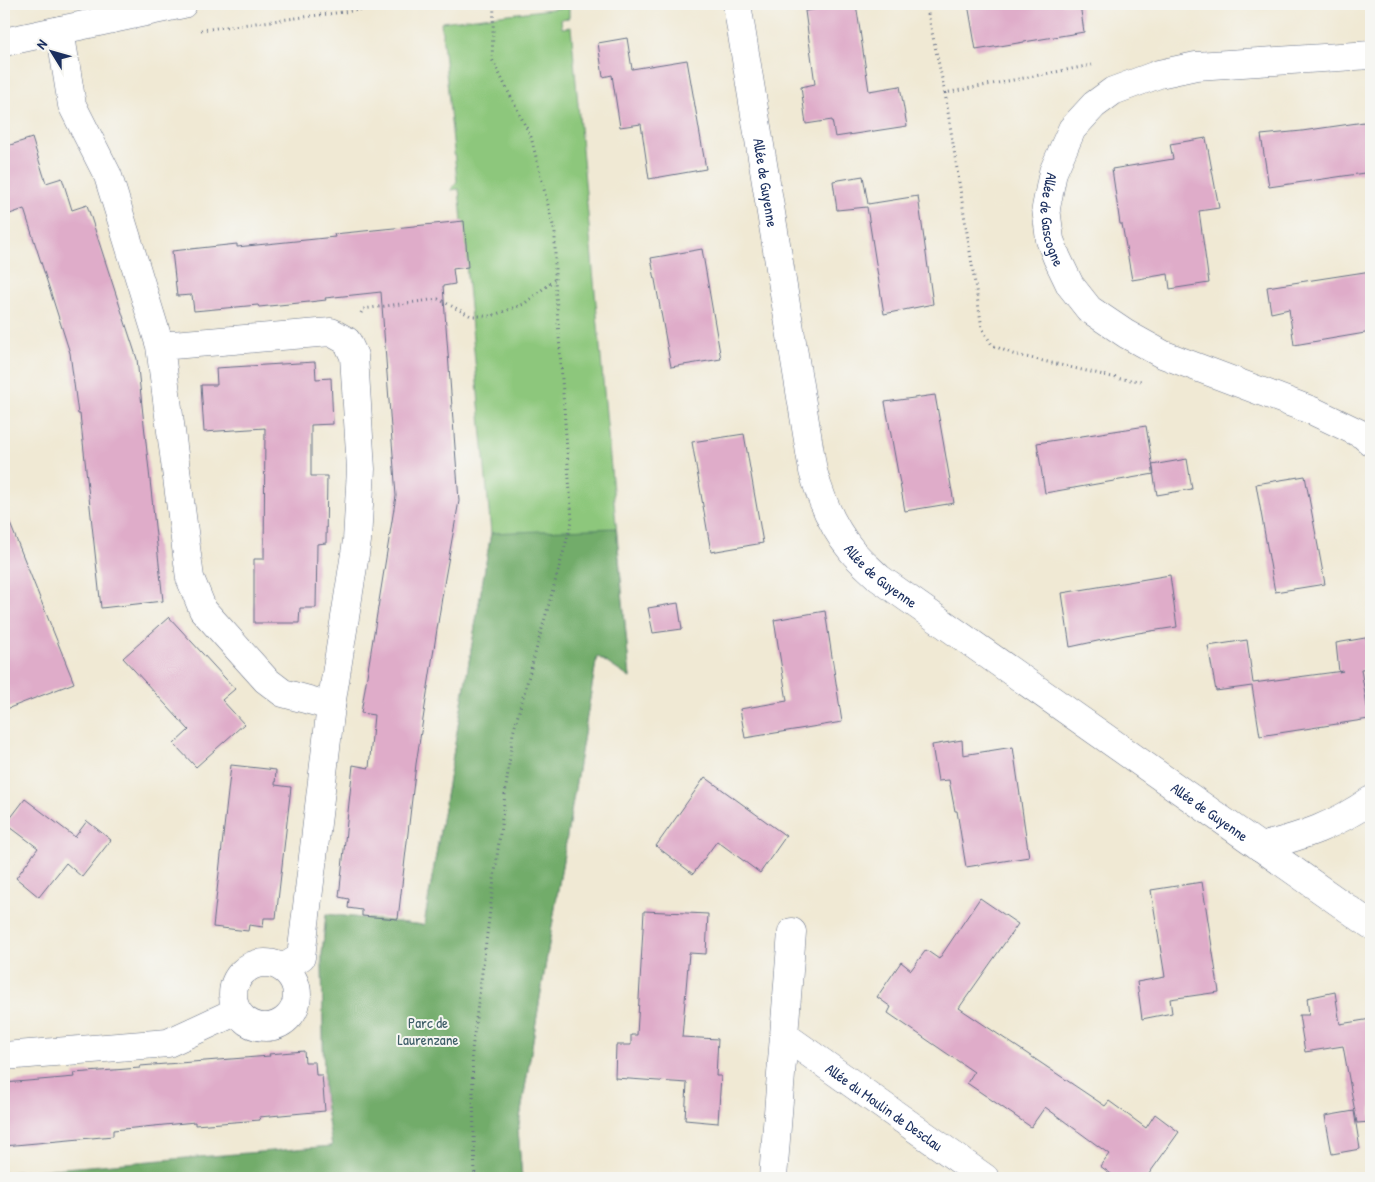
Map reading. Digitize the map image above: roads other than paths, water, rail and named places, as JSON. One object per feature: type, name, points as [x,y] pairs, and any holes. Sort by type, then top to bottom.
[{"type":"street","points":[[4,42],[183,4]]},
{"type":"street","name":"Allée de Guyenne","points":[[737,4],[813,471],[830,520],[852,550],[879,578],[1371,925]]},
{"type":"street","points":[[60,30],[72,105],[108,176],[160,346],[190,578],[203,610],[266,680],[284,693],[331,706]]},
{"type":"street","name":"Allée de Gascogne","points":[[1371,55],[1196,66],[1159,74],[1112,91],[1094,105],[1072,129],[1053,172],[1046,208],[1050,240],[1070,284],[1089,309],[1126,334],[1162,354],[1313,411],[1362,435],[1371,442]]},
{"type":"street","points":[[160,346],[330,332],[347,340],[354,356],[361,469],[357,541],[331,706],[301,957],[283,968]]},
{"type":"street","points":[[1260,847],[1312,833],[1354,812],[1371,800]]},
{"type":"street","points":[[773,1178],[792,932]]},
{"type":"street","points":[[262,963],[273,964],[283,968],[291,976],[296,986],[297,996],[290,1016],[282,1023],[261,1027],[243,1019],[233,1001],[233,990],[236,980],[252,966],[262,963]]},
{"type":"street","points":[[4,1056],[168,1043],[237,1011]]},
{"type":"street","name":"Allée du Moulin de Desclau","points":[[785,1036],[985,1178]]},
{"type":"park label","name":"Parc de Laurenzane","points":[[428,1030]]}]
